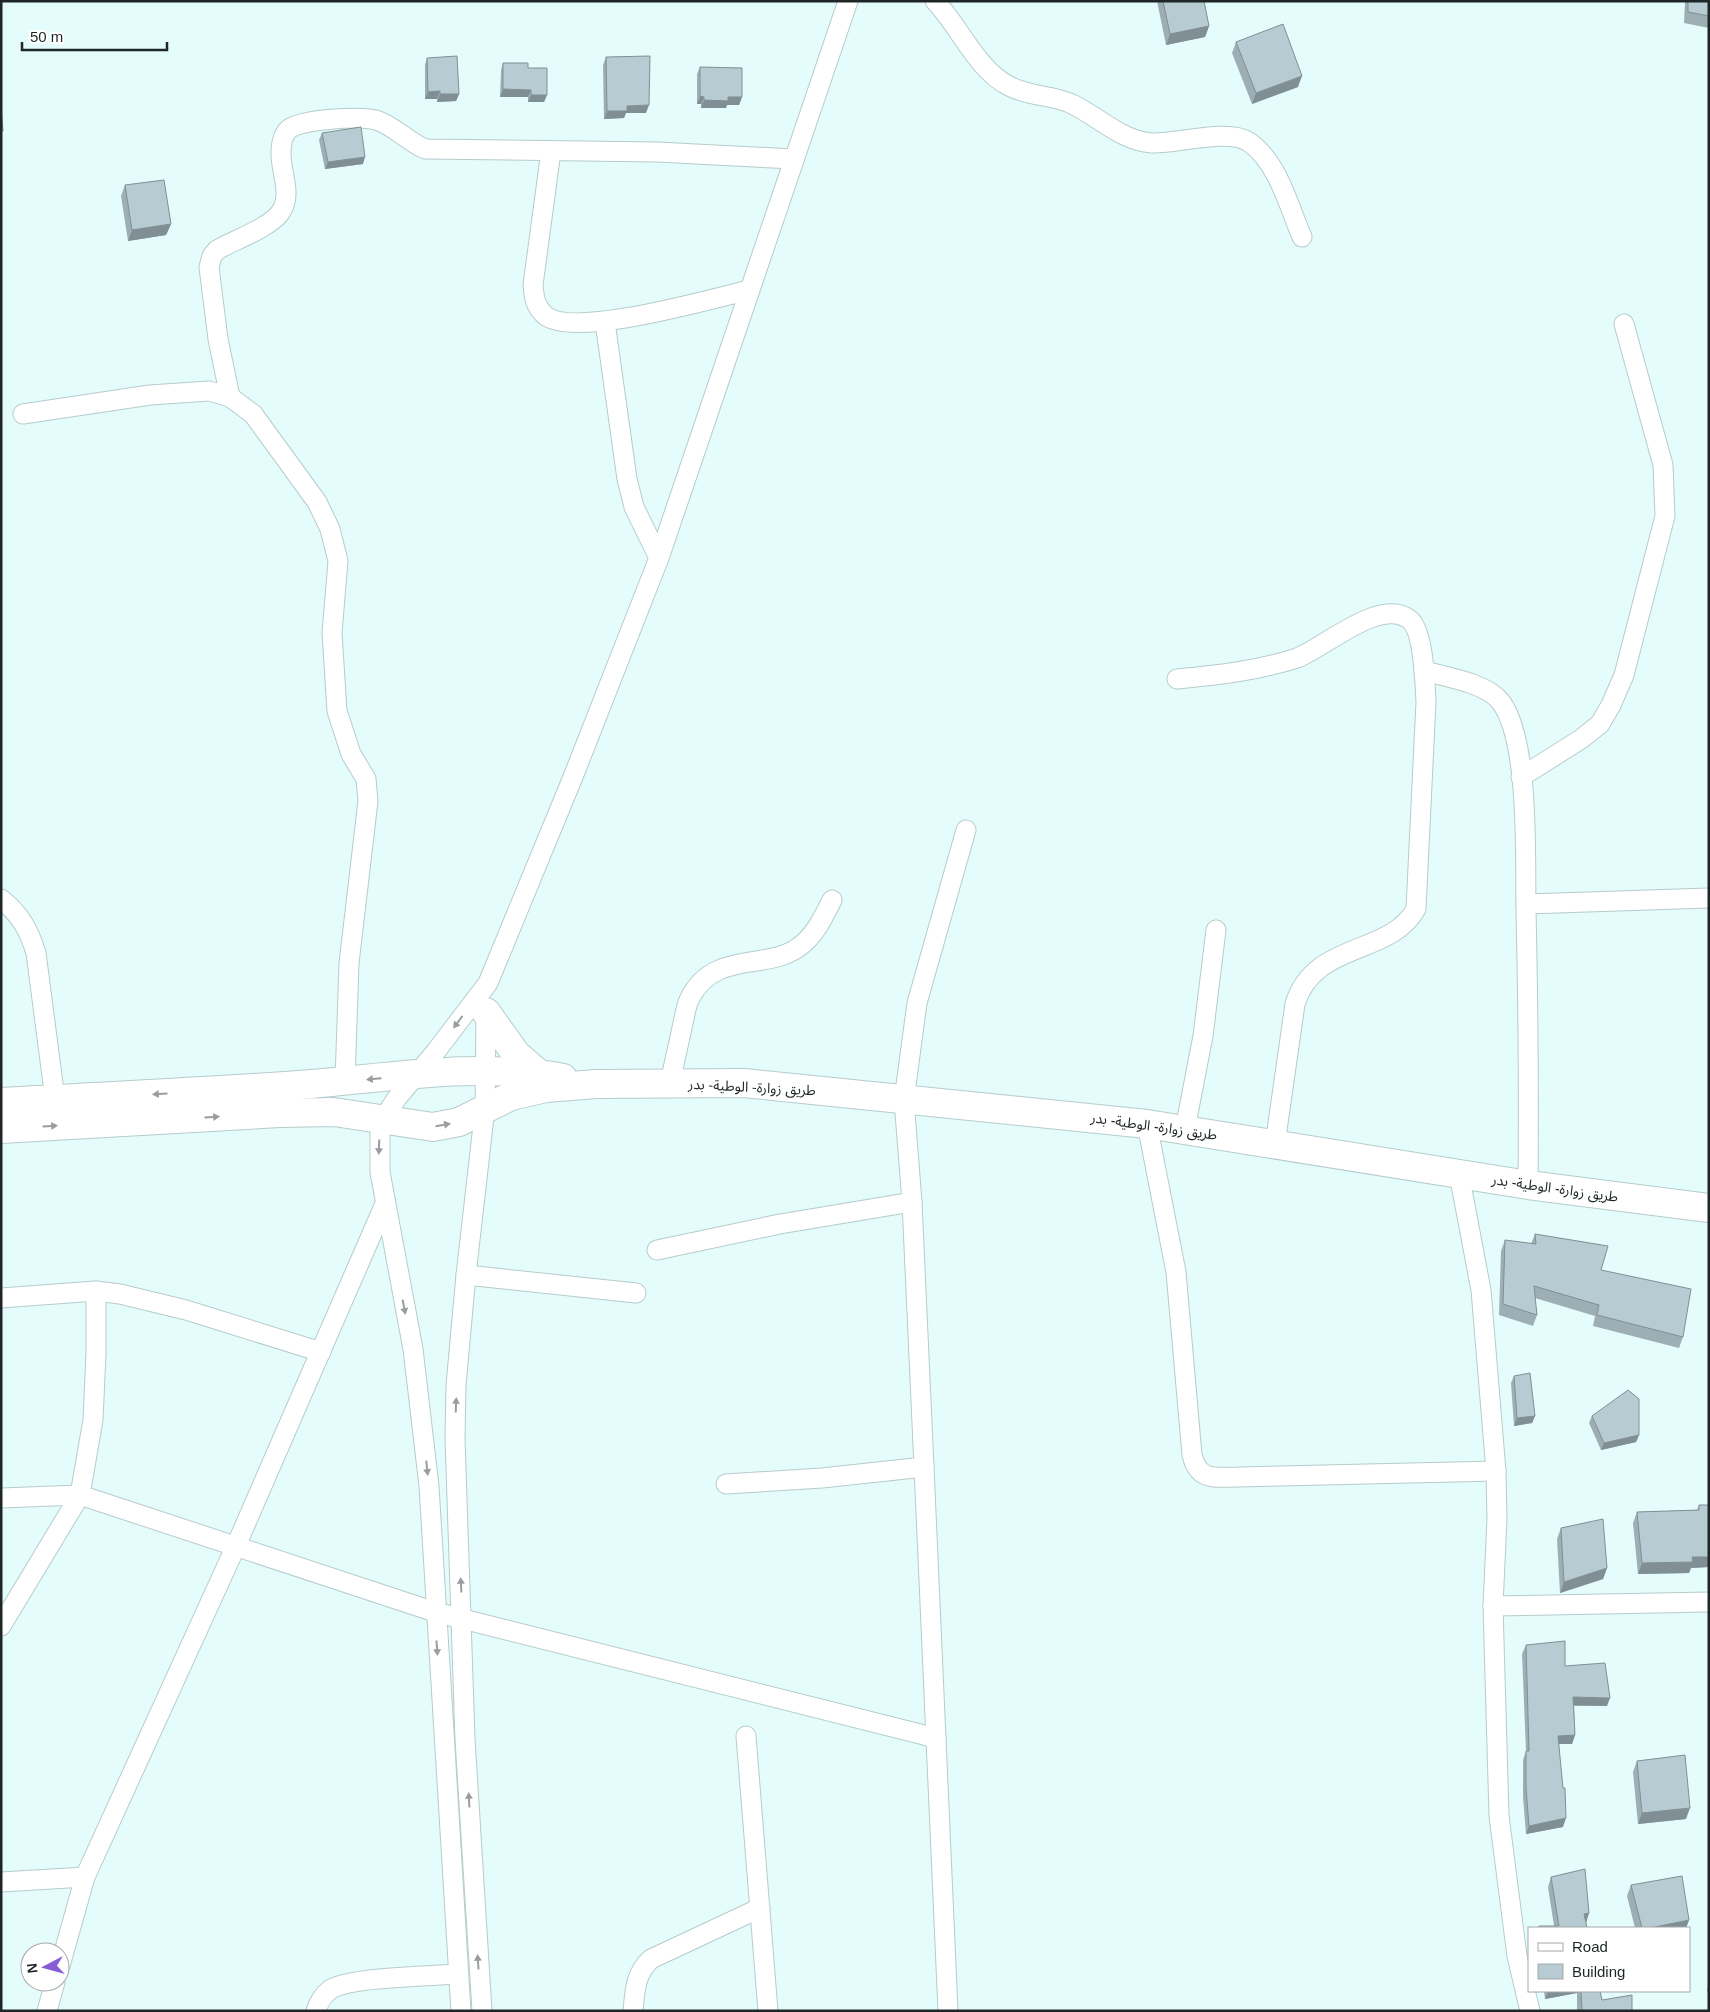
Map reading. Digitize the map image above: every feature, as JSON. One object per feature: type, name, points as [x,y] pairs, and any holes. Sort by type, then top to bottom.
[{"type":"highway","points":[[486,1012],[516,1054],[538,1073]]},
{"type":"highway","points":[[1,1102],[216,1091],[484,1070],[538,1073],[596,1084]]},
{"type":"highway","name":"طريق زوارة- الوطية- بدر","points":[[596,1084],[744,1083],[1148,1124],[1459,1174],[1709,1208]]},
{"type":"highway","points":[[1,1129],[280,1113],[346,1112],[432,1127],[459,1122],[511,1096],[538,1089],[596,1084]]},
{"type":"street","points":[[461,2011],[429,1494],[413,1349],[384,1206],[379,1152],[383,1119],[415,1075],[488,983],[606,698],[659,558],[848,1]]},
{"type":"street","points":[[935,1],[992,72],[1007,85],[1027,95],[1058,99],[1073,104],[1133,139],[1152,143],[1231,137],[1249,142],[1270,165],[1302,238]]},
{"type":"street","points":[[230,397],[218,339],[209,267],[212,256],[217,250],[279,215],[286,203],[281,154],[282,138],[288,130],[310,123],[355,118],[374,120],[387,125],[410,142],[425,149],[657,152],[794,159]]},
{"type":"street","points":[[551,151],[533,285],[535,302],[547,316],[564,322],[605,322],[749,290]]},
{"type":"street","points":[[605,322],[627,479],[634,507],[659,558]]},
{"type":"street","points":[[1521,777],[1581,739],[1600,724],[1611,705],[1624,675],[1665,516],[1663,465],[1624,324]]},
{"type":"street","points":[[23,414],[150,395],[209,391],[230,397],[254,414],[316,502],[330,529],[338,561],[332,633],[337,711],[351,754],[366,779],[368,801],[349,963],[345,1081]]},
{"type":"street","points":[[1177,679],[1237,673],[1299,657],[1328,639],[1372,618],[1395,614],[1412,622],[1417,632],[1424,671],[1425,748],[1416,909],[1404,925],[1323,966],[1309,975],[1300,987],[1294,1012],[1276,1144]]},
{"type":"street","points":[[1424,671],[1489,690],[1501,702],[1513,725],[1521,777],[1525,842],[1529,1047],[1528,1184]]},
{"type":"street","points":[[948,2011],[912,1202],[904,1100],[917,1004],[966,830]]},
{"type":"street","points":[[1526,904],[1709,898]]},
{"type":"street","points":[[1,899],[22,919],[32,939],[55,1099]]},
{"type":"street","points":[[670,1083],[689,998],[701,982],[714,971],[731,964],[786,953],[805,942],[821,921],[832,900]]},
{"type":"street","points":[[1185,1129],[1203,1036],[1216,930]]},
{"type":"street","points":[[482,2011],[466,1749],[455,1439],[456,1385],[466,1275],[485,1108],[484,1070],[488,983]]},
{"type":"street","points":[[1148,1124],[1176,1272],[1192,1455],[1195,1466],[1200,1473],[1211,1477],[1238,1477],[1496,1471]]},
{"type":"street","points":[[1459,1174],[1481,1290],[1496,1471],[1497,1519],[1493,1606],[1499,1816],[1517,1956],[1530,2011]]},
{"type":"street","points":[[657,1250],[780,1224],[912,1202]]},
{"type":"street","points":[[67,1942],[85,1877],[235,1548],[384,1206]]},
{"type":"street","points":[[466,1275],[636,1293]]},
{"type":"street","points":[[1,1298],[96,1291],[163,1304],[321,1352]]},
{"type":"street","points":[[1,1626],[80,1495],[93,1420],[96,1291]]},
{"type":"street","points":[[726,1484],[822,1478],[924,1467]]},
{"type":"street","points":[[1,1498],[80,1495],[235,1548],[462,1620],[936,1738]]},
{"type":"street","points":[[1493,1606],[1709,1602]]},
{"type":"street","points":[[746,1736],[768,2011]]},
{"type":"street","points":[[1,1882],[85,1877]]},
{"type":"street","points":[[634,2011],[636,1978],[642,1967],[651,1959],[760,1908]]},
{"type":"street","points":[[316,2011],[318,2003],[331,1989],[353,1982],[458,1974]]},
{"type":"street","points":[[47,2011],[53,1992]]},
{"type":"building","points":[[1163,1],[1204,1],[1209,26],[1170,34]]},
{"type":"building","points":[[1688,1],[1709,1],[1709,16],[1688,12]]},
{"type":"building","points":[[1283,24],[1302,76],[1256,93],[1236,42]]},
{"type":"building","points":[[457,56],[459,94],[440,94],[440,91],[428,92],[427,58]]},
{"type":"building","points":[[650,56],[649,105],[627,106],[627,111],[607,111],[606,57]]},
{"type":"building","points":[[503,63],[528,63],[528,68],[547,68],[547,95],[531,95],[531,90],[503,89]]},
{"type":"building","points":[[700,67],[742,68],[742,97],[728,97],[728,101],[704,100],[704,97],[700,96]]},
{"type":"building","points":[[1,108],[3,131],[1,131]]},
{"type":"building","points":[[361,127],[365,157],[328,162],[322,133]]},
{"type":"building","points":[[164,180],[171,224],[132,230],[125,185]]},
{"type":"building","points":[[1535,1234],[1608,1246],[1601,1270],[1691,1289],[1683,1337],[1597,1315],[1599,1305],[1534,1286],[1537,1315],[1503,1304],[1505,1240],[1536,1244]]},
{"type":"building","points":[[1530,1373],[1535,1416],[1517,1418],[1514,1376]]},
{"type":"building","points":[[1628,1390],[1639,1399],[1639,1435],[1604,1443],[1592,1416]]},
{"type":"building","points":[[1699,1505],[1709,1505],[1709,1557],[1692,1557],[1693,1562],[1642,1563],[1637,1512],[1699,1510]]},
{"type":"building","points":[[1603,1519],[1607,1568],[1564,1582],[1561,1528]]},
{"type":"building","points":[[1565,1641],[1565,1666],[1605,1663],[1610,1698],[1573,1697],[1575,1735],[1558,1736],[1563,1788],[1565,1788],[1566,1818],[1529,1826],[1526,1788],[1526,1751],[1529,1751],[1526,1645]]},
{"type":"building","points":[[1685,1755],[1690,1808],[1642,1813],[1637,1761]]},
{"type":"building","points":[[1585,1869],[1589,1913],[1584,1914],[1587,1927],[1539,1927],[1559,1926],[1551,1877]]},
{"type":"building","points":[[1682,1876],[1689,1920],[1655,1927],[1642,1927],[1631,1885]]},
{"type":"building","points":[[1581,1992],[1600,1992],[1602,2000],[1632,1995],[1632,2011],[1582,2011]]}]
